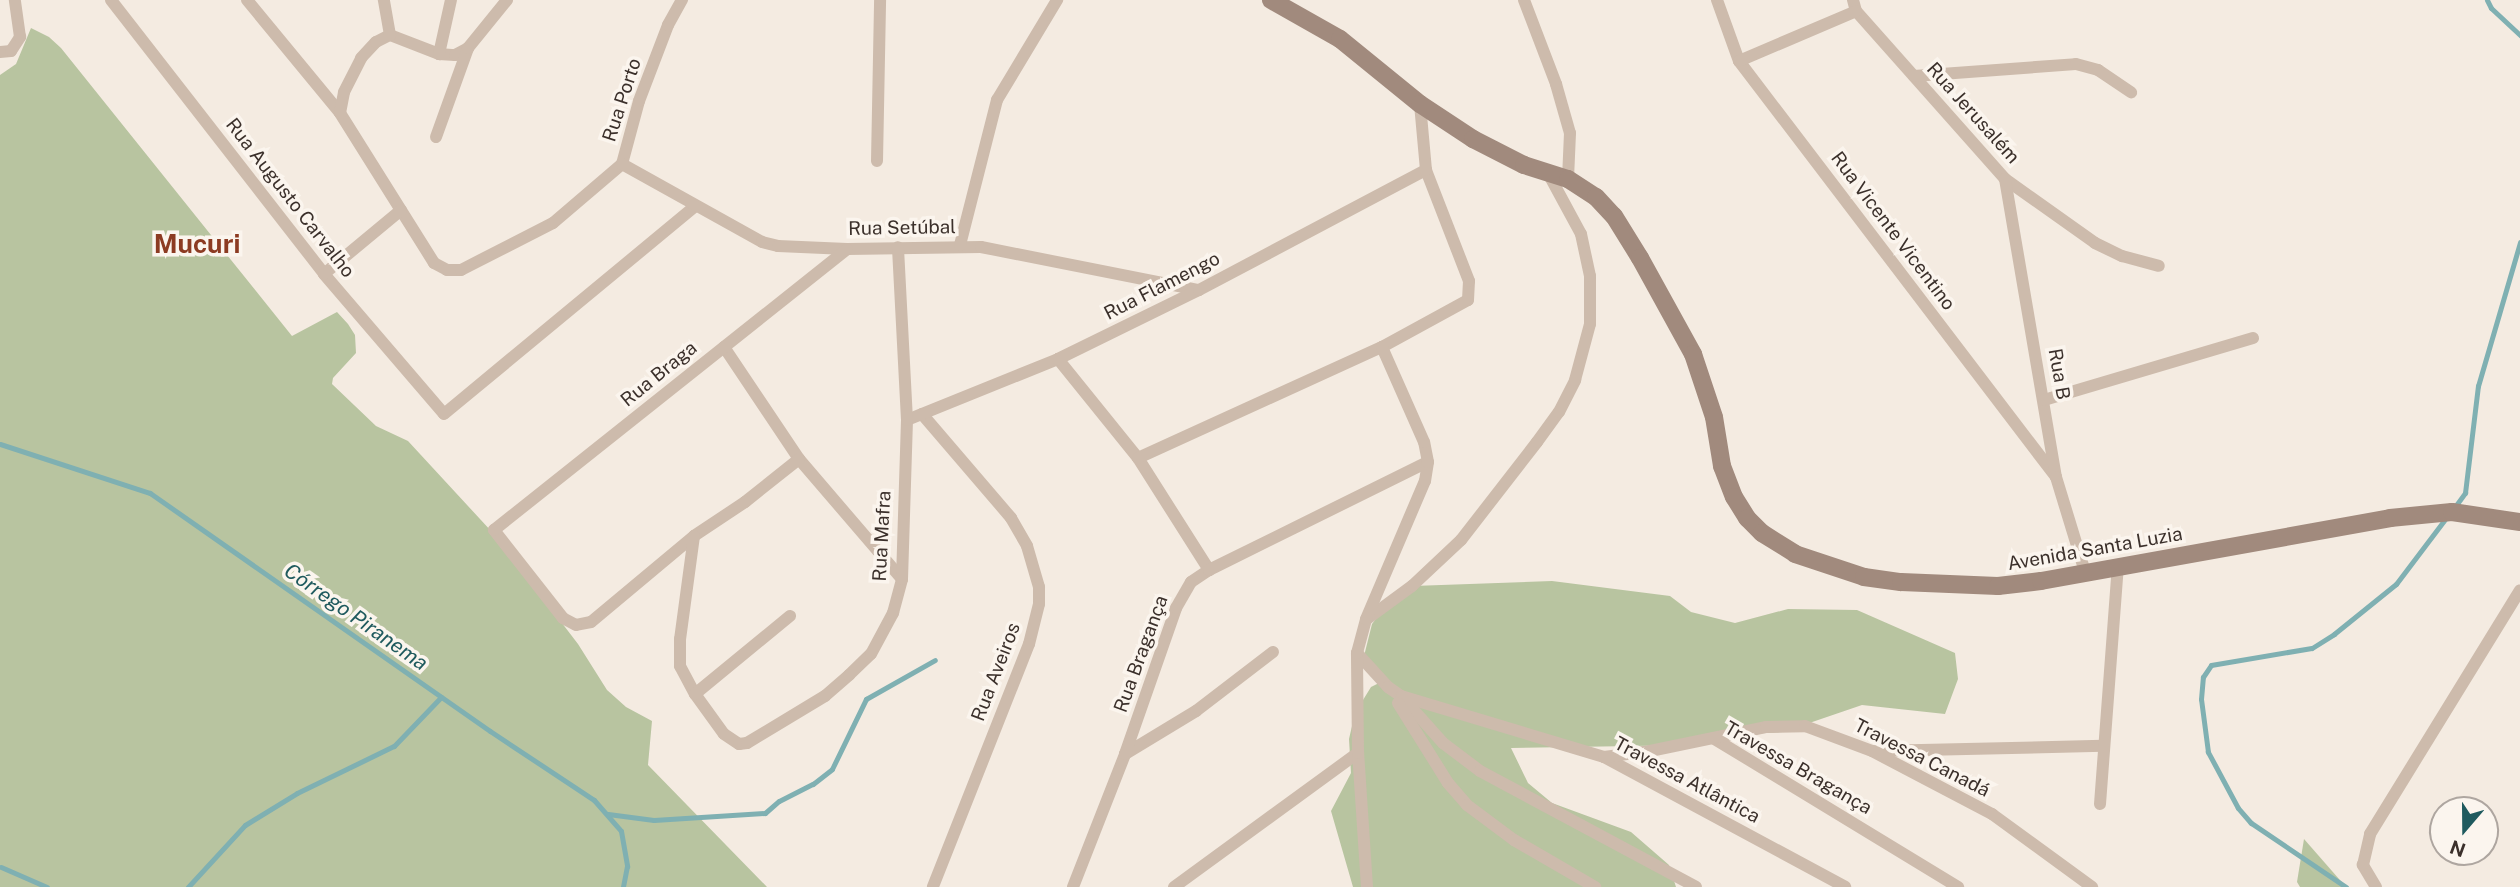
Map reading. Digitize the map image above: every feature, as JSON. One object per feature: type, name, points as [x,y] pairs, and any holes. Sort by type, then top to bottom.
[{"type":"street","points":[[0,52],[11,51],[20,37],[15,0]]},
{"type":"street","points":[[247,0],[340,113],[401,210],[324,274]]},
{"type":"street","points":[[384,0],[390,35]]},
{"type":"street","points":[[439,54],[451,0]]},
{"type":"street","points":[[436,137],[468,48],[507,0]]},
{"type":"street","name":"Rua Porto","points":[[401,210],[435,263],[447,270],[461,270],[553,223],[622,164],[639,101],[668,25],[682,0]]},
{"type":"street","points":[[877,161],[880,0]]},
{"type":"street","points":[[960,245],[997,100],[1057,0]]},
{"type":"street","name":"Avenida Santa Luzia","points":[[1271,0],[1340,39],[1420,104],[1500,154],[1568,179],[1596,197],[1614,216],[1671,308],[1693,354],[1707,394],[1727,481],[1747,518],[1776,544],[1812,561],[1864,577],[1901,582],[1998,586],[2390,518],[2452,512],[2520,522]]},
{"type":"street","points":[[1524,0],[1556,84],[1570,133],[1568,179]]},
{"type":"street","name":"Rua Vicente Vicentino","points":[[1717,0],[1740,61],[2056,477]]},
{"type":"street","name":"Rua Augusto Carvalho","points":[[114,1],[324,274],[444,414],[695,206]]},
{"type":"street","points":[[1740,61],[1854,6]]},
{"type":"street","name":"Rua Jerusalém","points":[[1854,6],[2005,179],[2095,243],[2122,256],[2159,266]]},
{"type":"street","points":[[340,113],[344,92],[360,58],[376,42],[390,35],[439,54],[455,55],[468,48]]},
{"type":"street","points":[[1914,76],[2076,64],[2098,70],[2131,92]]},
{"type":"street","points":[[1138,457],[1382,347],[1464,304],[1471,294],[1469,281],[1426,170],[1420,104]]},
{"type":"street","name":"Rua Setúbal","points":[[622,164],[762,242],[778,246],[847,249],[960,245],[1199,290]]},
{"type":"street","name":"Rua Flamengo","points":[[907,420],[1058,359],[1199,290],[1426,170]]},
{"type":"street","points":[[1366,619],[1412,586],[1461,540],[1552,422],[1575,380],[1590,324],[1589,265],[1581,234],[1548,173]]},
{"type":"street","name":"Rua B","points":[[2005,179],[2056,477],[2085,572]]},
{"type":"street","points":[[898,247],[907,420]]},
{"type":"street","name":"Rua Braga","points":[[694,536],[591,622],[576,625],[563,618],[494,530],[847,249]]},
{"type":"street","points":[[2044,400],[2253,338]]},
{"type":"street","points":[[724,347],[799,459],[902,579]]},
{"type":"street","points":[[1367,887],[1357,754],[1357,653],[1366,619],[1425,481],[1428,461],[1424,442],[1382,347]]},
{"type":"street","points":[[1058,359],[1138,457],[1209,570]]},
{"type":"street","name":"Rua Aveiros","points":[[922,414],[1011,518],[1027,546],[1039,587],[1037,615],[1029,643],[933,887]]},
{"type":"street","name":"Rua Mafra","points":[[695,694],[724,734],[739,744],[758,739],[825,696],[871,654],[893,613],[902,579],[907,420]]},
{"type":"street","points":[[790,616],[695,694],[680,666],[694,536],[745,502],[799,459]]},
{"type":"street","name":"Rua Bragança","points":[[1073,887],[1125,754],[1176,608],[1191,582],[1209,570],[1428,461]]},
{"type":"street","points":[[2100,804],[2118,567]]},
{"type":"street","points":[[2376,887],[2363,865],[2370,834],[2520,590]]},
{"type":"street","points":[[1125,754],[1196,711],[1273,652]]},
{"type":"street","name":"Travessa Atlântica","points":[[1357,653],[1388,687],[1401,696],[1604,757],[1845,887]]},
{"type":"street","points":[[1388,687],[1441,774],[1467,805],[1514,840],[1595,887]]},
{"type":"street","points":[[1401,696],[1435,736],[1480,771],[1696,887]]},
{"type":"street","name":"Travessa Canadá","points":[[1713,738],[1786,724],[1830,733],[1872,751],[1992,814],[2092,887]]},
{"type":"street","name":"Travessa Bragança","points":[[1604,757],[1713,738],[1958,887]]},
{"type":"street","points":[[1872,751],[2103,746]]},
{"type":"street","points":[[1174,887],[1357,754]]},
{"type":"green space","points":[[31,28],[49,37],[61,48],[292,336],[337,312],[348,324],[355,335],[356,353],[333,378],[332,384],[376,426],[408,441],[492,532],[578,644],[607,690],[626,707],[652,721],[648,765],[767,887],[0,887],[0,75],[16,64]]},
{"type":"green space","points":[[1552,581],[1670,596],[1691,612],[1735,623],[1788,609],[1857,610],[1955,653],[1958,679],[1945,714],[1862,705],[1783,732],[1726,735],[1695,745],[1511,748],[1528,783],[1552,803],[1631,832],[1669,865],[1676,887],[1353,887],[1331,811],[1351,773],[1349,739],[1355,713],[1371,687],[1379,683],[1364,656],[1372,624],[1389,602],[1413,586]]},
{"type":"green space","points":[[2304,839],[2346,887],[2300,887],[2297,882]]},
{"type":"waterway","points":[[2487,0],[2491,8],[2520,35]]},
{"type":"waterway","points":[[2454,508],[2465,493],[2478,386],[2520,242]]},
{"type":"waterway","name":"Córrego Piranema","points":[[0,444],[150,493],[490,731],[594,800],[621,831],[627,866],[623,887]]},
{"type":"waterway","points":[[2346,887],[2251,823],[2238,808],[2208,752],[2201,699],[2203,677],[2211,665],[2312,648],[2334,634],[2396,584],[2446,518]]},
{"type":"waterway","points":[[608,814],[654,820],[765,813],[779,801],[813,784],[832,769],[866,699],[935,660]]},
{"type":"waterway","points":[[188,887],[245,825],[297,793],[394,746],[441,697]]},
{"type":"waterway","points":[[1,867],[47,887]]},
{"type":"district","name":"Mucuri","points":[[197,244]]}]
